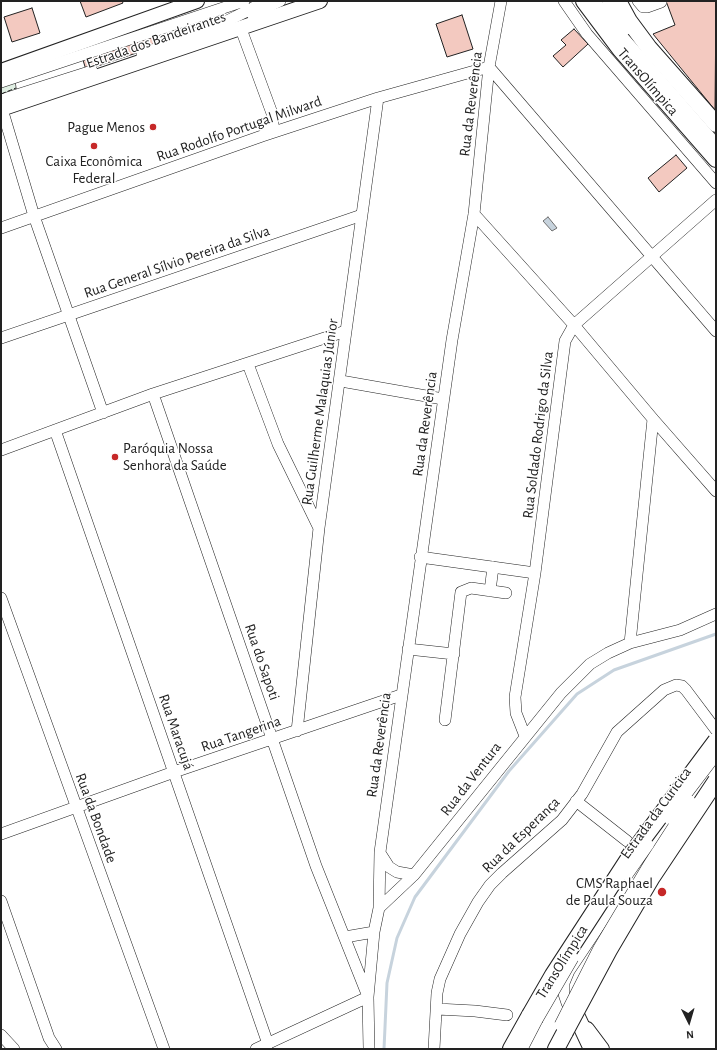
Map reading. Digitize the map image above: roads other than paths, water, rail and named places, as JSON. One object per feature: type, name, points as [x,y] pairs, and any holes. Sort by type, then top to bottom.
[{"type":"highway","name":"TransOlímpica","points":[[584,1],[620,49],[716,159]]},
{"type":"highway","name":"TransOlímpica","points":[[618,1],[629,21],[650,48],[716,124]]},
{"type":"highway","name":"TransOlímpica","points":[[511,1049],[533,1018],[553,975],[631,855],[716,741]]},
{"type":"highway","points":[[556,1049],[562,1030],[652,877],[716,781]]},
{"type":"highway","points":[[577,1016],[592,1049]]},
{"type":"main road","name":"Estrada dos Bandeirantes","points":[[1,70],[197,1]]},
{"type":"main road","points":[[283,7],[298,1]]},
{"type":"main road","name":"Estrada dos Bandeirantes","points":[[1,106],[241,29],[283,7],[320,1]]},
{"type":"main road","name":"Estrada da Curicica","points":[[577,1016],[602,1049]]},
{"type":"street","points":[[219,25],[253,8],[262,1]]},
{"type":"street","name":"Rua da Reverência","points":[[379,908],[380,852],[420,556],[452,340],[474,214],[489,67],[500,1]]},
{"type":"street","points":[[564,1],[587,34],[716,182]]},
{"type":"street","name":"TransOlímpica","points":[[595,1],[608,20],[716,144]]},
{"type":"street","name":"TransOlímpica","points":[[608,1],[620,21],[648,56],[716,135]]},
{"type":"street","points":[[638,1],[643,7],[660,2]]},
{"type":"street","points":[[1,82],[244,2]]},
{"type":"street","points":[[103,413],[34,216],[1,106],[35,88],[106,66],[219,25],[283,7]]},
{"type":"street","points":[[241,29],[273,116],[273,126],[262,136]]},
{"type":"street","points":[[489,67],[716,331]]},
{"type":"street","name":"Rua Rodolfo Portugal Milward","points":[[1,228],[262,136],[378,98],[489,67]]},
{"type":"street","points":[[29,72],[35,88]]},
{"type":"street","name":"Rua Guilherme Malaquias Júnior","points":[[297,731],[319,528],[341,381],[346,331],[378,98]]},
{"type":"street","name":"Rua Soldado Rodrigo da Silva","points":[[525,736],[516,713],[515,697],[535,573],[565,341],[574,325],[716,200]]},
{"type":"street","points":[[474,214],[574,325],[652,419],[716,491]]},
{"type":"street","name":"Rua General Sílvio Pereira da Silva","points":[[1,338],[362,215]]},
{"type":"street","points":[[1,450],[153,394],[346,331]]},
{"type":"street","points":[[248,364],[278,444],[319,528]]},
{"type":"street","points":[[341,381],[444,400]]},
{"type":"street","name":"Rua do Sapoti","points":[[153,394],[316,866],[368,997]]},
{"type":"street","points":[[630,644],[652,419]]},
{"type":"street","name":"Rua Maracujá","points":[[55,430],[268,1044]]},
{"type":"street","points":[[420,556],[535,573]]},
{"type":"street","points":[[490,591],[493,567]]},
{"type":"street","points":[[445,720],[461,592],[471,588],[506,593]]},
{"type":"street","name":"Rua da Bondade","points":[[1,598],[164,1049]]},
{"type":"street","name":"Rua da Ventura","points":[[379,908],[414,875],[561,692],[590,664],[608,653],[630,644],[680,630],[716,614]]},
{"type":"street","points":[[408,649],[454,654]]},
{"type":"street","name":"Rua da Esperança","points":[[434,1049],[438,987],[445,966],[460,934],[484,894],[502,873],[559,823],[589,782],[617,732],[670,687],[682,686],[716,730]]},
{"type":"street","name":"Rua Tangerina","points":[[1,834],[174,772],[401,695]]},
{"type":"street","name":"TransOlímpica","points":[[522,1049],[533,1018],[609,901],[716,755]]},
{"type":"street","name":"Estrada da Curicica","points":[[577,1016],[566,1003],[564,994],[564,983],[569,971],[647,854],[716,760]]},
{"type":"street","name":"TransOlímpica","points":[[547,1049],[562,1030],[599,948],[648,866],[689,802],[716,766]]},
{"type":"street","points":[[576,801],[627,841]]},
{"type":"street","points":[[380,852],[389,867],[405,875],[414,875]]},
{"type":"street","points":[[1,900],[48,1044],[56,1049]]},
{"type":"street","points":[[369,1049],[368,997],[374,932],[379,908]]},
{"type":"street","points":[[345,937],[374,932]]},
{"type":"street","points":[[256,1049],[368,997]]},
{"type":"street","points":[[437,1009],[507,1015]]},
{"type":"street","points":[[1,1035],[13,1048]]},
{"type":"waterway","points":[[384,1049],[387,983],[397,938],[415,897],[509,771],[577,694],[614,670],[716,634]]},
{"type":"place","name":"Pague Menos","points":[[153,127]]},
{"type":"place","name":"Caixa Econômica Federal","points":[[94,146]]},
{"type":"place","name":"Paróquia Nossa Senhora da Saúde","points":[[115,457]]},
{"type":"place","name":"CMS Raphael de Paula Souza","points":[[662,892]]}]
